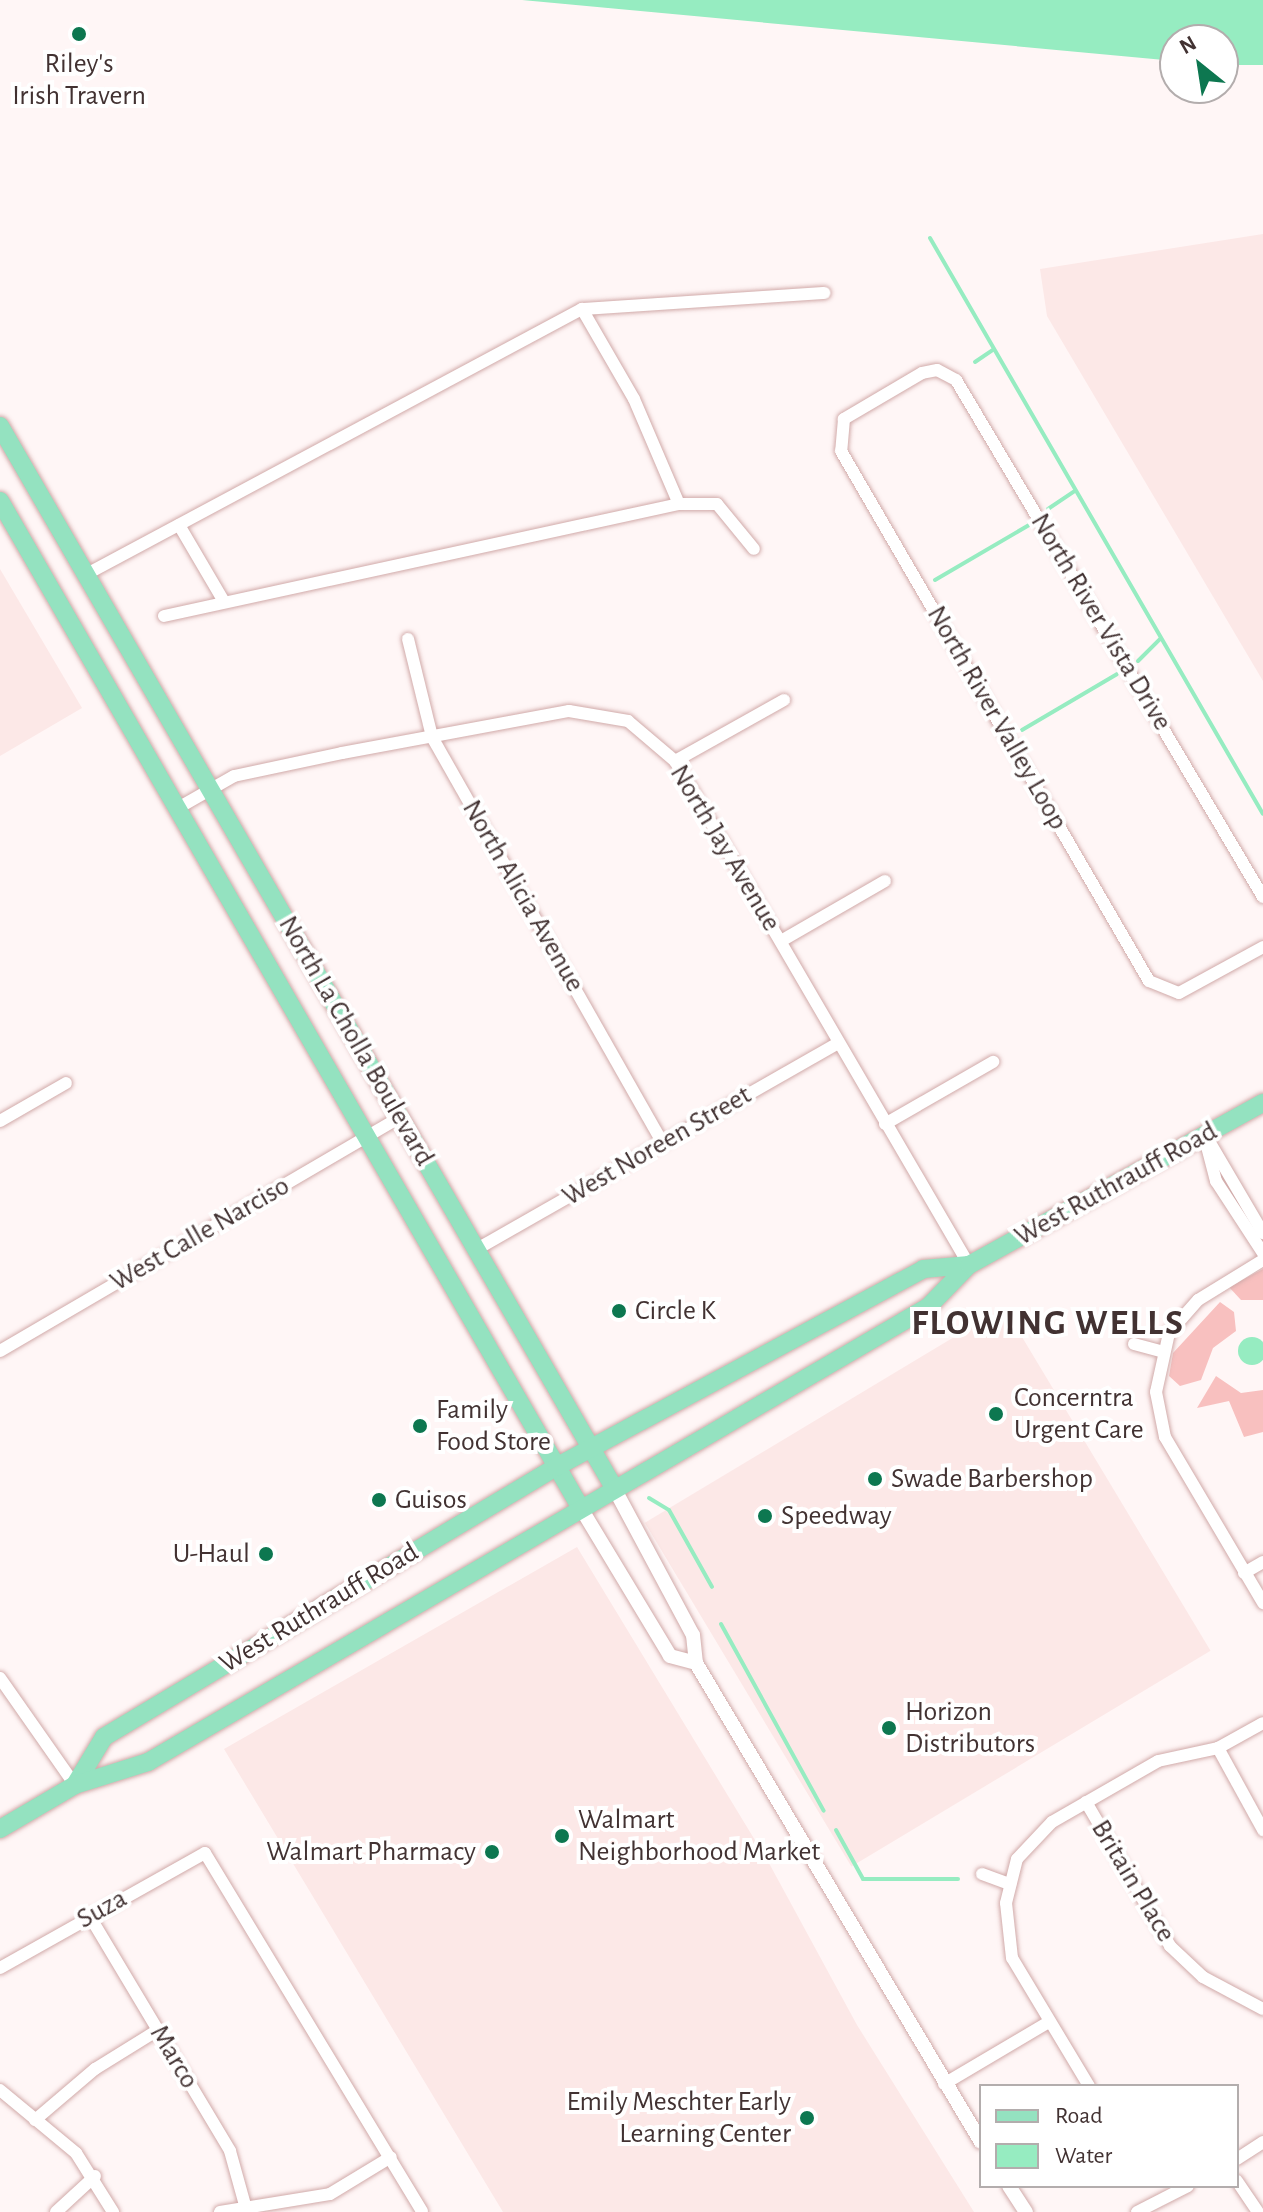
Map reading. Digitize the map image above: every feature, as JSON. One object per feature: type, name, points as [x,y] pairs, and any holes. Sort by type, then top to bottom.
[{"type":"main road","name":"North La Cholla Boulevard","points":[[0,426],[613,1486]]},
{"type":"main road","name":"North La Cholla Boulevard","points":[[0,501],[579,1505]]},
{"type":"main road","name":"West Ruthrauff Road","points":[[0,1829],[75,1785],[148,1762],[579,1505],[928,1307],[969,1265],[1263,1103]]},
{"type":"main road","name":"West Ruthrauff Road","points":[[75,1785],[104,1737],[556,1467],[923,1269],[969,1265]]},
{"type":"street","points":[[85,575],[582,309],[824,293]]},
{"type":"street","points":[[582,309],[634,399],[679,504]]},
{"type":"street","name":"North River Vista Drive","points":[[922,373],[944,365],[963,389],[1263,897]]},
{"type":"street","name":"North River Valley Loop","points":[[922,373],[850,414],[834,432],[841,451],[1149,981],[1161,996],[1188,990],[1263,947]]},
{"type":"street","points":[[164,616],[223,600],[679,504],[717,504],[754,549]]},
{"type":"street","points":[[179,525],[223,600]]},
{"type":"street","name":"North Alicia Avenue","points":[[408,639],[432,737],[663,1143]]},
{"type":"street","points":[[675,761],[784,700]]},
{"type":"street","name":"North Jay Avenue","points":[[178,808],[234,776],[432,737],[569,711],[628,721],[675,761],[969,1265]]},
{"type":"street","points":[[781,941],[885,881]]},
{"type":"street","name":"West Noreen Street","points":[[477,1249],[838,1043]]},
{"type":"street","points":[[885,1124],[993,1062]]},
{"type":"street","points":[[0,1121],[66,1083]]},
{"type":"street","name":"West Calle Narciso","points":[[0,1351],[400,1117]]},
{"type":"street","points":[[1204,1135],[1263,1233]]},
{"type":"street","points":[[1204,1135],[1216,1181],[1263,1253]]},
{"type":"street","points":[[1263,1260],[1198,1300],[1163,1352],[1156,1392],[1165,1437],[1263,1603]]},
{"type":"street","points":[[1134,1344],[1163,1352]]},
{"type":"street","name":"North La Cholla Boulevard","points":[[613,1486],[693,1635],[696,1663],[979,2139]]},
{"type":"street","name":"North La Cholla Boulevard","points":[[579,1505],[670,1656],[696,1663]]},
{"type":"street","points":[[1244,1573],[1263,1562]]},
{"type":"street","points":[[0,1678],[75,1785]]},
{"type":"street","points":[[1088,2084],[1012,1958],[1010,1884],[1017,1859],[1052,1822],[1158,1761],[1218,1748],[1263,1723]]},
{"type":"street","points":[[1218,1748],[1263,1830]]},
{"type":"street","name":"Britain Place","points":[[1086,1802],[1170,1946],[1203,1977],[1263,2009]]},
{"type":"street","name":"Suza","points":[[0,1968],[89,1915],[205,1853],[391,2157]]},
{"type":"street","points":[[982,1874],[1010,1884]]},
{"type":"street","name":"Marco","points":[[89,1915],[230,2151],[245,2205]]},
{"type":"street","points":[[944,2084],[1049,2022]]},
{"type":"street","points":[[35,2120],[95,2069],[158,2030]]},
{"type":"street","points":[[0,2090],[95,2176],[113,2212]]},
{"type":"street","points":[[1239,2158],[1263,2142]]},
{"type":"street","points":[[220,2212],[245,2205],[330,2194],[391,2157],[422,2212]]},
{"type":"street","points":[[56,2212],[95,2176]]},
{"type":"street","points":[[1239,2184],[1258,2212]]},
{"type":"street","points":[[1010,2188],[1026,2212]]},
{"type":"street","points":[[1137,2212],[1184,2188]]},
{"type":"shaded area","points":[[1263,234],[1263,681],[1047,316],[1040,269]]},
{"type":"shaded area","points":[[0,569],[82,708],[0,756]]},
{"type":"shaded area","points":[[1263,1269],[1263,1300],[1241,1300],[1229,1287]]},
{"type":"shaded area","points":[[1220,1302],[1234,1312],[1236,1331],[1213,1348],[1201,1380],[1180,1386],[1169,1376],[1173,1353]]},
{"type":"shaded area","points":[[1004,1307],[1211,1651],[851,1867],[645,1523]]},
{"type":"shaded area","points":[[1216,1376],[1241,1393],[1263,1390],[1263,1432],[1244,1437],[1229,1401],[1197,1408]]},
{"type":"shaded area","points":[[577,1547],[770,1865],[857,2025],[974,2212],[503,2212],[224,1749]]},
{"type":"water","points":[[522,0],[1263,0],[1263,65],[1239,65],[1239,24],[1159,24],[1159,60]]},
{"type":"water","points":[[1252,1337],[1262,1341],[1262,1361],[1252,1365],[1242,1361],[1238,1351],[1242,1341]]},
{"type":"waterway","points":[[930,238],[1263,814]]},
{"type":"waterway","points":[[975,362],[993,350]]},
{"type":"waterway","points":[[1048,509],[1075,491]]},
{"type":"waterway","points":[[935,580],[1029,525]]},
{"type":"waterway","points":[[1138,661],[1160,639]]},
{"type":"waterway","points":[[1022,730],[1117,674]]},
{"type":"waterway","points":[[649,1498],[669,1510],[712,1587]]},
{"type":"waterway","points":[[721,1624],[824,1811]]},
{"type":"waterway","points":[[836,1830],[863,1879],[958,1879]]},
{"type":"place","name":"Riley's Irish Travern","points":[[79,34]]},
{"type":"place","name":"Circle K","points":[[619,1311]]},
{"type":"place","name":"Concerntra Urgent Care","points":[[996,1414]]},
{"type":"place","name":"Family Food Store","points":[[420,1426]]},
{"type":"place","name":"Swade Barbershop","points":[[875,1479]]},
{"type":"place","name":"Guisos","points":[[379,1500]]},
{"type":"place","name":"Speedway","points":[[765,1516]]},
{"type":"place","name":"U-Haul","points":[[266,1554]]},
{"type":"place","name":"Horizon Distributors","points":[[889,1728]]},
{"type":"place","name":"Walmart Neighborhood Market","points":[[562,1836]]},
{"type":"place","name":"Walmart Pharmacy","points":[[492,1852]]},
{"type":"place","name":"Emily Meschter Early Learning Center","points":[[807,2118]]},
{"type":"district","name":"FLOWING WELLS","points":[[1048,1324]]}]
